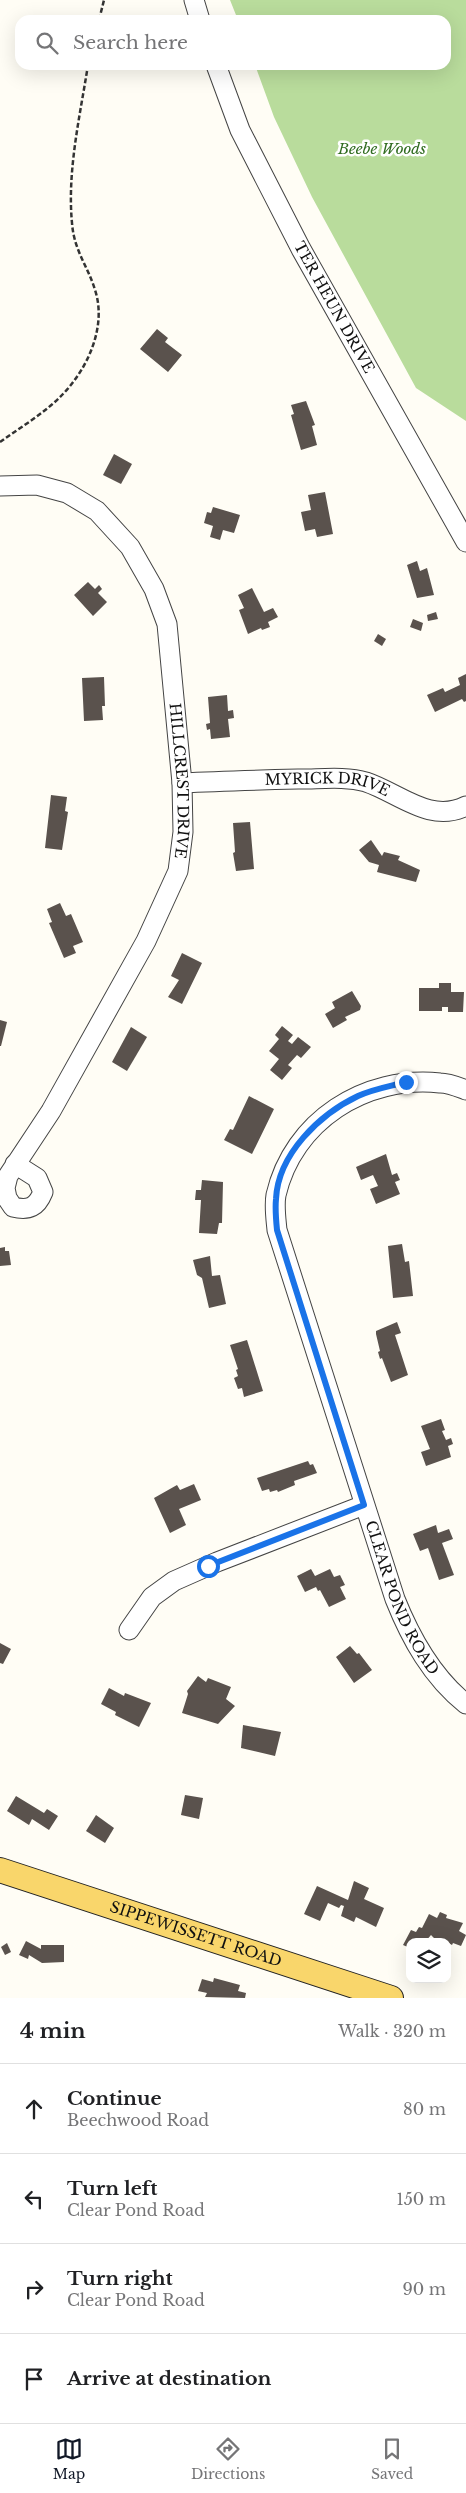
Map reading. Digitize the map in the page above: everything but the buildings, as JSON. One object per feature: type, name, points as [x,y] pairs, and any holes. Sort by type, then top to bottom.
[{"type":"main road","name":"SIPPEWISSETT ROAD","points":[[0,1870],[391,1998]]},
{"type":"street","points":[[194,0],[198,15]]},
{"type":"street","name":"TER HEUN DRIVE","points":[[218,70],[240,130],[301,249],[466,542]]},
{"type":"street","name":"HILLCREST DRIVE","points":[[0,486],[37,485],[67,493],[97,511],[130,547],[154,588],[166,624],[182,783],[183,832],[178,871],[146,941],[51,1111],[15,1164]]},
{"type":"street","name":"MYRICK DRIVE","points":[[182,783],[331,778],[366,782],[398,799],[430,811],[457,810],[466,806]]},
{"type":"street","name":"CLEAR POND ROAD","points":[[466,1090],[442,1083],[406,1082],[360,1095],[326,1114],[301,1138],[284,1169],[276,1198],[277,1230],[364,1505],[406,1624],[436,1674],[466,1704]]},
{"type":"street","points":[[129,1630],[152,1597],[174,1581],[248,1549],[364,1505]]},
{"type":"path","points":[[100,15],[104,0]]},
{"type":"path","points":[[0,442],[63,394],[85,362],[95,340],[99,319],[96,290],[76,246],[72,222],[73,170],[87,70]]},
{"type":"green space","name":"Beebe Woods","points":[[230,0],[466,0],[466,421],[416,388],[312,197],[274,117],[257,70],[451,70],[451,15],[236,15]]},
{"type":"route","points":[[208,1566],[364,1505],[277,1230],[276,1198],[284,1169],[301,1138],[326,1114],[360,1095],[406,1082]]}]
